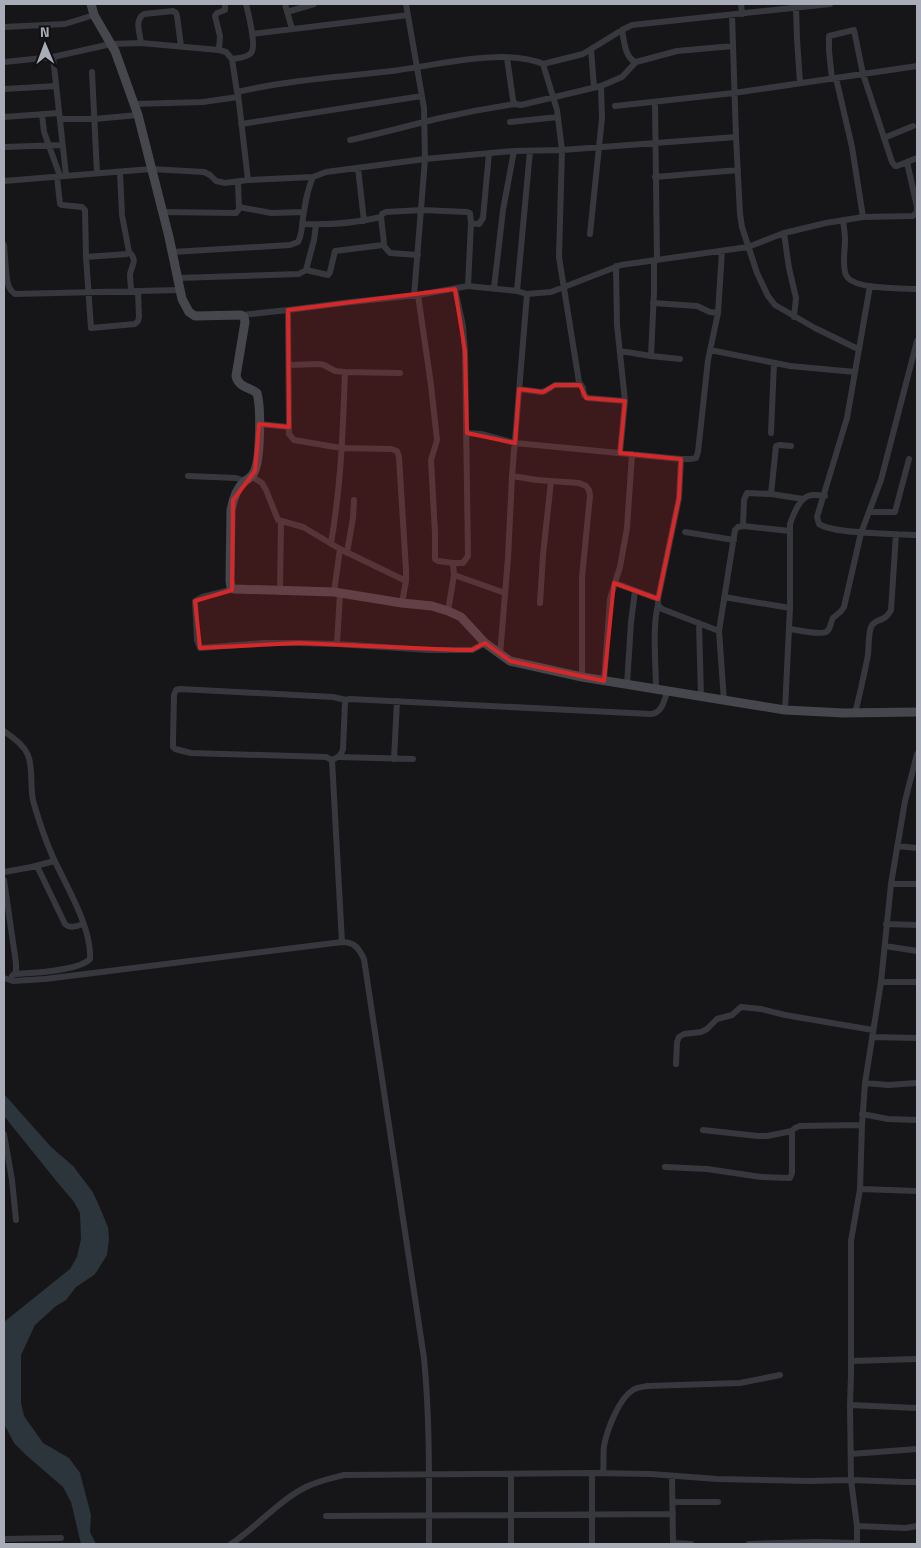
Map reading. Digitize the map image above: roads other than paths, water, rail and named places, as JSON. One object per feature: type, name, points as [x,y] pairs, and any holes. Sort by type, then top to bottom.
[{"type":"street","points":[[91,4],[94,16],[115,51],[138,115],[172,252],[176,278],[182,299],[189,312],[195,316],[242,315],[417,296],[468,286],[517,291],[527,294],[551,292],[616,266],[748,247],[784,233],[843,220],[862,217],[909,217],[916,215],[917,212],[916,199],[907,162]]},
{"type":"street","points":[[219,50],[220,36],[215,16],[217,13],[225,10],[225,4]]},
{"type":"street","points":[[232,59],[251,54],[253,50],[246,4]]},
{"type":"street","points":[[285,4],[292,29]]},
{"type":"street","points":[[287,12],[314,4]]},
{"type":"street","points":[[406,4],[418,68],[424,122],[425,159],[417,296],[431,385],[437,440],[431,460],[436,533],[435,559],[438,561],[463,563],[468,556],[467,433],[463,326],[455,290]]},
{"type":"street","points":[[742,4],[742,14]]},
{"type":"street","points":[[134,104],[203,102],[267,86],[470,60],[522,58],[543,64],[582,54],[632,25],[830,4]]},
{"type":"street","points":[[796,8],[796,39],[800,83]]},
{"type":"street","points":[[142,43],[138,21],[140,15],[173,11],[177,16],[181,46]]},
{"type":"street","points":[[252,34],[408,15]]},
{"type":"street","points":[[732,15],[736,137],[742,227],[757,273],[770,300],[775,305],[858,350]]},
{"type":"street","points":[[4,27],[65,24],[94,16]]},
{"type":"street","points":[[622,30],[628,57],[636,62]]},
{"type":"street","points":[[862,217],[852,147],[834,78],[829,51],[829,36],[852,30],[856,32],[863,74],[893,164],[898,166],[917,158]]},
{"type":"street","points":[[4,62],[54,57],[111,44],[142,43],[226,52],[232,59],[248,180]]},
{"type":"street","points":[[350,140],[463,113],[515,104],[521,105],[554,98],[598,86],[622,77],[636,62],[684,50],[732,46]]},
{"type":"street","points":[[590,234],[602,118],[591,50]]},
{"type":"street","points":[[54,57],[62,145],[60,204],[62,206],[84,208],[90,325],[94,329],[135,324],[139,317],[130,275],[134,258],[129,252],[122,215],[120,172]]},
{"type":"street","points":[[507,58],[515,104]]},
{"type":"street","points":[[543,64],[554,98],[562,150],[559,257],[580,385],[583,388],[585,397],[625,401]]},
{"type":"street","points":[[615,106],[734,93],[917,66]]},
{"type":"street","points":[[92,72],[97,172]]},
{"type":"street","points":[[4,90],[56,86]]},
{"type":"street","points":[[241,124],[422,96]]},
{"type":"street","points":[[651,356],[656,259],[655,102]]},
{"type":"street","points":[[4,117],[42,114],[94,119],[138,115]]},
{"type":"street","points":[[42,114],[48,145],[61,176]]},
{"type":"street","points":[[510,122],[558,117]]},
{"type":"street","points":[[884,138],[913,126]]},
{"type":"street","points":[[4,181],[151,169],[204,172],[210,174],[214,180],[219,182],[238,182],[313,177],[326,172],[489,153],[598,148],[736,137]]},
{"type":"street","points":[[4,147],[62,145]]},
{"type":"street","points":[[517,291],[530,150]]},
{"type":"street","points":[[494,288],[502,217],[514,151]]},
{"type":"street","points":[[471,223],[479,224],[483,218],[489,153]]},
{"type":"street","points":[[358,168],[364,221]]},
{"type":"street","points":[[655,178],[738,170]]},
{"type":"street","points":[[172,252],[290,245],[298,242],[308,191],[313,177]]},
{"type":"street","points":[[162,212],[236,213],[239,211],[238,182]]},
{"type":"street","points":[[239,206],[270,213],[304,212]]},
{"type":"street","points":[[302,224],[316,225],[364,221],[381,217],[386,212],[422,210],[467,212],[470,214],[471,223],[468,286]]},
{"type":"street","points":[[381,217],[383,245],[390,253],[418,255]]},
{"type":"street","points":[[843,220],[845,273],[848,279],[870,286],[917,289]]},
{"type":"street","points":[[306,270],[316,225]]},
{"type":"street","points":[[784,233],[796,298],[794,316]]},
{"type":"street","points":[[4,245],[5,270],[11,292]]},
{"type":"street","points":[[176,278],[281,276],[299,274],[306,270],[328,275],[335,250],[383,245]]},
{"type":"street","points":[[467,433],[481,434],[514,443],[620,454],[681,459],[696,458],[710,350],[718,313],[722,250]]},
{"type":"street","points":[[86,257],[126,254],[129,252]]},
{"type":"street","points":[[616,266],[617,324],[625,401],[620,454]]},
{"type":"street","points":[[870,286],[847,418],[825,496],[817,517],[819,524],[825,528],[917,535]]},
{"type":"street","points":[[4,294],[11,292],[15,294],[180,290]]},
{"type":"street","points":[[500,655],[514,443],[527,294]]},
{"type":"street","points":[[653,303],[697,306],[710,312],[718,313]]},
{"type":"street","points":[[288,310],[290,437],[294,440],[341,448],[396,451],[399,457],[406,581],[402,603]]},
{"type":"street","points":[[234,589],[230,581],[231,510],[238,488],[254,471],[257,457],[259,424],[257,393],[236,380],[245,322],[242,315]]},
{"type":"street","points":[[790,629],[826,632],[830,628],[834,617],[842,612],[861,532],[881,480],[917,341]]},
{"type":"street","points":[[710,350],[806,368],[854,372]]},
{"type":"street","points":[[620,351],[680,359]]},
{"type":"street","points":[[771,433],[774,363]]},
{"type":"street","points":[[289,365],[319,364],[335,371],[400,373]]},
{"type":"street","points":[[331,542],[338,507],[344,427],[345,372]]},
{"type":"street","points":[[519,389],[541,392],[555,385],[580,385]]},
{"type":"street","points":[[259,424],[289,427]]},
{"type":"street","points":[[771,494],[776,446],[779,444],[790,446]]},
{"type":"street","points":[[604,681],[609,608],[627,528],[632,454]]},
{"type":"street","points":[[656,690],[656,614],[679,498],[681,459]]},
{"type":"street","points":[[870,512],[895,512],[909,459]]},
{"type":"street","points":[[188,476],[248,479],[262,483],[276,517],[281,522],[303,527],[340,549],[406,581]]},
{"type":"street","points":[[512,476],[551,482],[579,483],[590,490],[582,577],[582,677]]},
{"type":"street","points":[[540,603],[544,536],[551,482]]},
{"type":"street","points":[[743,526],[745,496],[747,493],[771,494],[803,499],[814,495],[825,496]]},
{"type":"street","points":[[785,710],[790,629],[790,524],[792,516],[803,499]]},
{"type":"street","points":[[347,552],[354,500]]},
{"type":"street","points":[[280,592],[281,522]]},
{"type":"street","points":[[724,701],[719,631],[735,530],[743,526],[790,531]]},
{"type":"street","points":[[685,532],[734,540]]},
{"type":"street","points":[[855,713],[868,654],[870,629],[876,622],[888,616],[891,610],[896,534]]},
{"type":"street","points":[[337,644],[337,593],[340,549]]},
{"type":"street","points":[[448,611],[454,576],[453,563]]},
{"type":"street","points":[[454,576],[505,593]]},
{"type":"street","points":[[615,583],[658,602],[662,609],[719,631]]},
{"type":"street","points":[[485,643],[472,650],[264,643],[200,648],[197,640],[195,601],[202,597],[234,589],[337,593],[432,606],[461,618],[485,643],[500,655],[522,665],[656,690],[785,710],[855,713],[917,712]]},
{"type":"street","points":[[627,685],[635,591]]},
{"type":"street","points":[[724,598],[790,608]]},
{"type":"street","points":[[699,623],[701,697]]},
{"type":"street","points":[[414,759],[191,754],[175,750],[172,740],[174,695],[176,690],[180,688],[346,700],[651,714],[660,711],[668,692]]},
{"type":"street","points":[[335,758],[342,754],[343,749],[346,700]]},
{"type":"street","points":[[394,758],[397,701]]},
{"type":"street","points":[[4,731],[24,747],[29,757],[33,802],[45,839],[73,897],[90,949],[90,959],[87,962],[47,972],[15,974],[5,979]]},
{"type":"street","points":[[748,1544],[816,1542],[857,1544],[857,1526],[851,1480],[851,1241],[860,1189],[862,1114],[865,1082],[881,982],[891,884],[905,802],[917,754]]},
{"type":"street","points":[[335,758],[342,942]]},
{"type":"street","points":[[897,846],[917,848]]},
{"type":"street","points":[[4,872],[37,866],[54,860]]},
{"type":"street","points":[[37,866],[65,924],[73,927],[83,924]]},
{"type":"street","points":[[4,880],[15,953],[15,974]]},
{"type":"street","points":[[891,884],[917,884]]},
{"type":"street","points":[[886,924],[917,925]]},
{"type":"street","points":[[5,979],[12,981],[45,979],[342,942],[354,943],[360,950],[364,959],[424,1358],[427,1385],[429,1544]]},
{"type":"street","points":[[885,946],[906,951],[917,951]]},
{"type":"street","points":[[881,982],[917,982]]},
{"type":"street","points":[[676,1064],[679,1037],[684,1034],[701,1032],[717,1020],[732,1015],[742,1007],[761,1009],[873,1033],[917,1038]]},
{"type":"street","points":[[865,1082],[888,1085],[917,1083]]},
{"type":"street","points":[[862,1114],[900,1120],[917,1120]]},
{"type":"street","points":[[703,1130],[767,1136],[792,1131],[800,1126],[862,1125]]},
{"type":"street","points":[[665,1167],[707,1169],[754,1176],[790,1178],[792,1173],[792,1131]]},
{"type":"street","points":[[4,1134],[12,1180],[16,1220]]},
{"type":"street","points":[[860,1189],[917,1191]]},
{"type":"street","points":[[851,1361],[917,1359]]},
{"type":"street","points":[[603,1473],[606,1436],[619,1406],[632,1390],[648,1386],[740,1383],[780,1375]]},
{"type":"street","points":[[850,1405],[917,1408]]},
{"type":"street","points":[[851,1454],[917,1449]]},
{"type":"street","points":[[592,1473],[592,1544]]},
{"type":"street","points":[[232,1544],[294,1494],[323,1480],[344,1475],[603,1473],[810,1482],[851,1480],[917,1482]]},
{"type":"street","points":[[511,1474],[511,1544]]},
{"type":"street","points":[[672,1476],[673,1544],[691,1544]]},
{"type":"street","points":[[673,1502],[718,1502]]},
{"type":"street","points":[[326,1516],[673,1514]]},
{"type":"street","points":[[857,1526],[906,1528],[917,1526]]},
{"type":"street","points":[[4,1544],[4,1539],[61,1538]]}]
